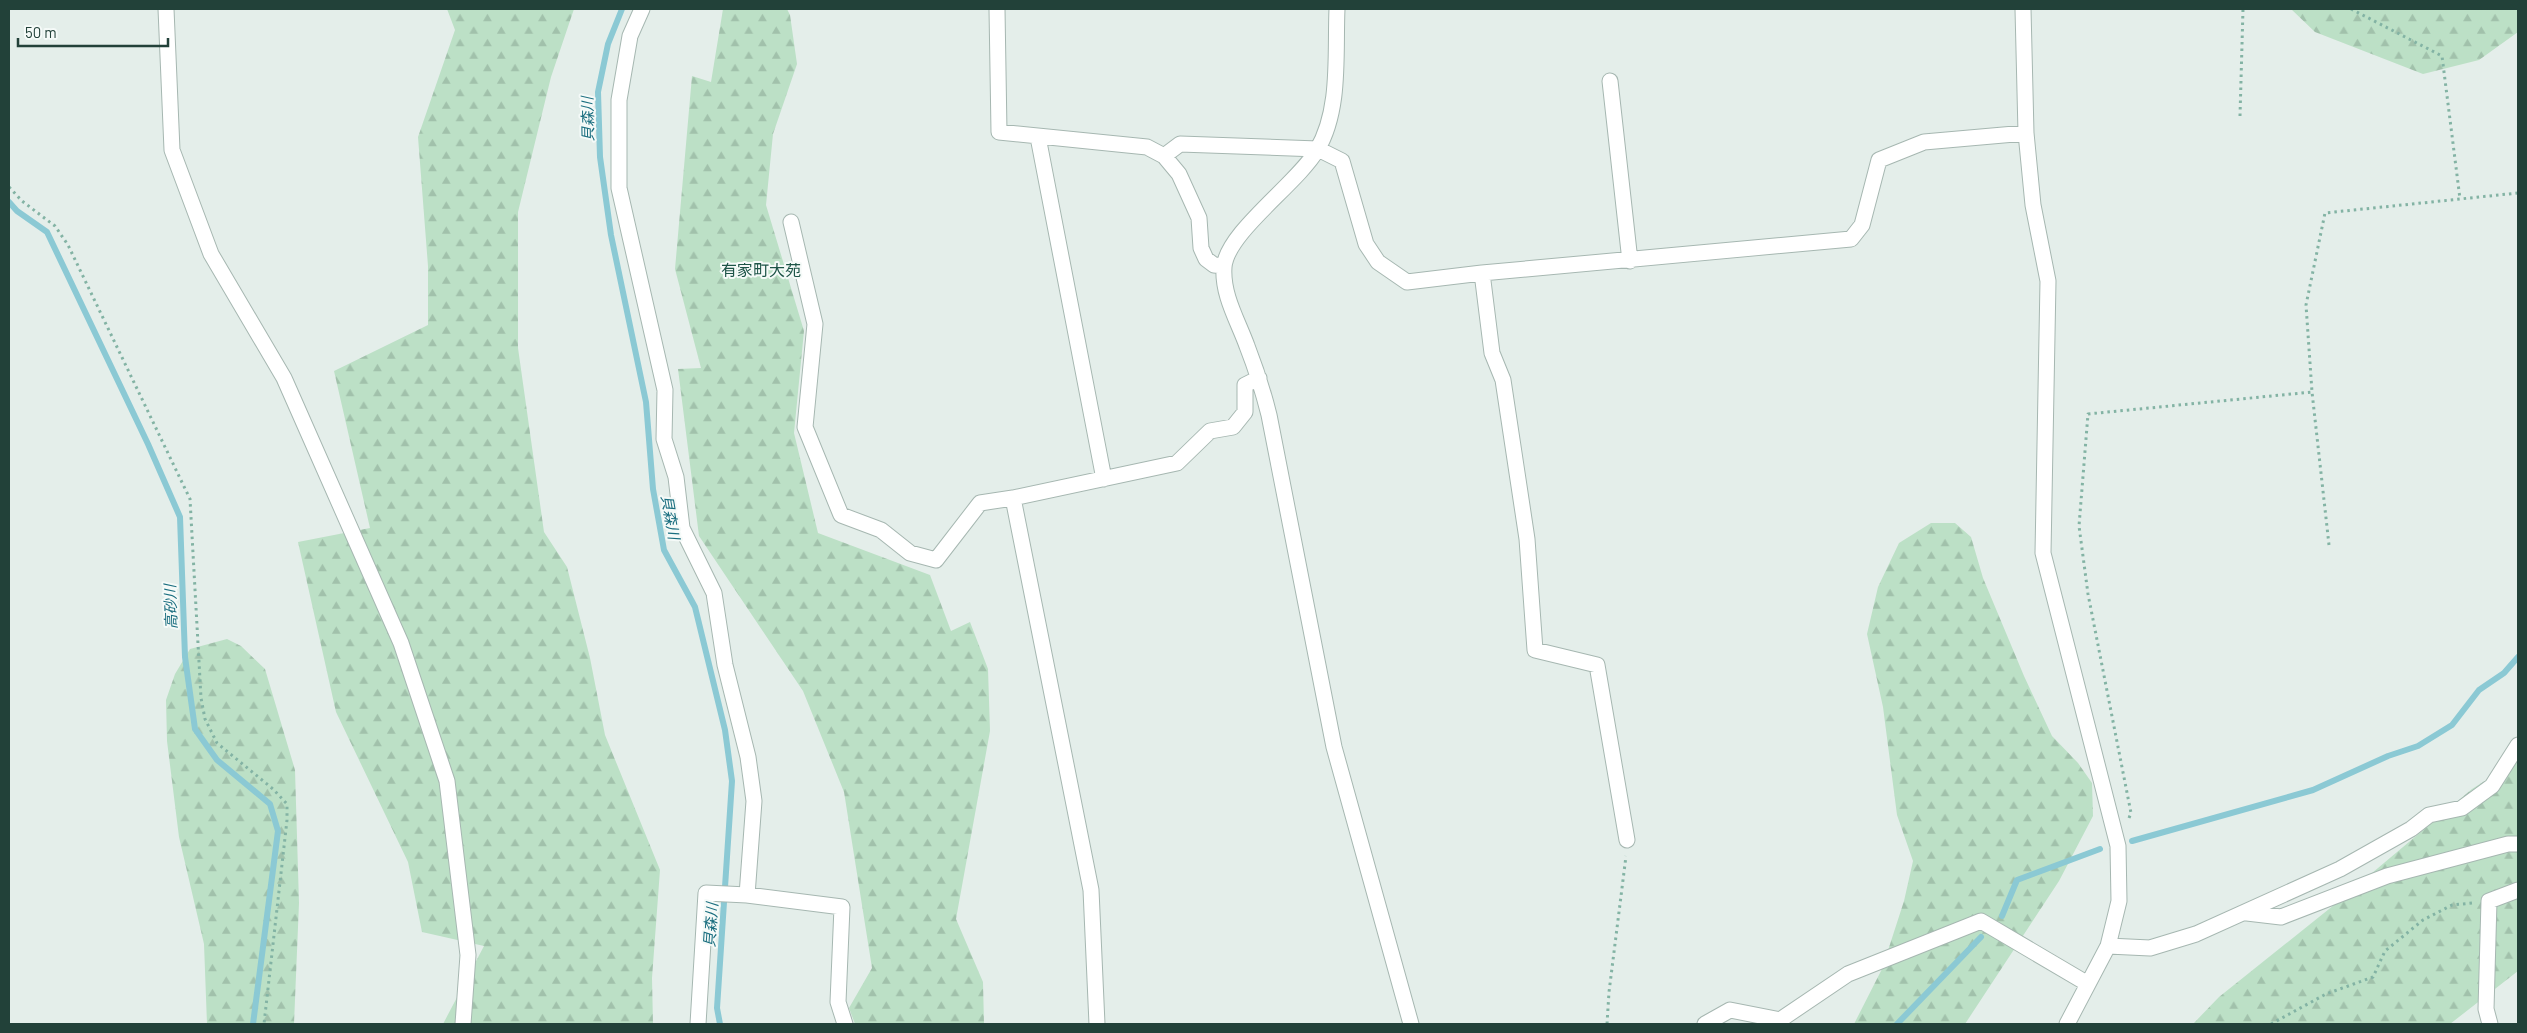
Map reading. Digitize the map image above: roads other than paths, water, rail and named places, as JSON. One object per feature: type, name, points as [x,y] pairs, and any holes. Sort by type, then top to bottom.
[{"type":"street","points":[[166,9],[172,150],[211,254],[284,378],[393,625],[447,781],[468,955],[463,1024]]},
{"type":"street","points":[[642,9],[630,36],[619,100],[619,188],[635,269],[664,390],[664,439],[676,477],[682,528],[714,593],[725,664],[748,757],[754,801],[742,895]]},
{"type":"street","points":[[997,9],[999,132],[1038,138],[1065,137],[1147,147],[1164,156],[1179,174],[1199,218],[1201,248],[1206,259],[1214,265],[1224,266]]},
{"type":"street","points":[[1337,9],[1333,102],[1328,126],[1318,149],[1304,170],[1240,234],[1224,266],[1225,292],[1259,378],[1269,415],[1334,747],[1411,1024]]},
{"type":"street","points":[[2023,9],[2026,133],[2033,205],[2048,281],[2043,553],[2118,846],[2119,901],[2108,946],[2067,1024]]},
{"type":"street","points":[[1610,81],[1630,261]]},
{"type":"street","points":[[1164,156],[1180,144],[1318,149],[1342,161],[1366,244],[1378,262],[1407,282],[1482,273],[1630,261],[1851,239],[1862,225],[1879,160],[1924,142],[2026,133]]},
{"type":"street","points":[[1038,138],[1104,479]]},
{"type":"street","points":[[791,222],[815,324],[805,427],[841,515],[881,530],[910,553],[936,560],[980,503],[1013,498],[1177,464],[1210,432],[1233,427],[1245,412],[1245,385],[1259,378]]},
{"type":"street","points":[[1482,273],[1492,353],[1504,380],[1527,539],[1535,650],[1596,665],[1628,840]]},
{"type":"street","points":[[1013,498],[1092,890],[1097,1024]]},
{"type":"street","points":[[2108,946],[2150,948],[2196,934],[2247,913],[2340,869],[2411,829],[2429,814],[2462,808],[2492,786],[2518,745]]},
{"type":"street","points":[[2247,913],[2280,917],[2387,876],[2508,844],[2518,844]]},
{"type":"street","points":[[2490,1024],[2486,1008],[2488,901],[2518,890]]},
{"type":"street","points":[[698,1024],[706,893],[742,895],[842,907],[838,1002],[845,1024]]},
{"type":"street","points":[[1705,1024],[1730,1010],[1780,1020],[1848,974],[1981,922],[2088,984]]},
{"type":"waterway","name":"貝森川","points":[[622,9],[608,44],[598,92],[600,157],[611,235],[646,402],[653,489],[664,550],[695,607],[725,730],[732,781],[717,1008],[720,1024]]},
{"type":"waterway","name":"高砂川","points":[[9,202],[17,211],[47,232],[148,444],[180,517],[185,657],[195,729],[217,760],[270,804],[278,831],[253,1024]]},
{"type":"waterway","points":[[2132,841],[2313,790],[2388,756],[2418,746],[2452,725],[2479,690],[2504,673],[2518,657]]},
{"type":"waterway","points":[[2002,916],[2017,880],[2100,849]]},
{"type":"waterway","points":[[1897,1024],[1981,937]]},
{"type":"district","name":"有家町大苑","points":[[761,269]]}]
